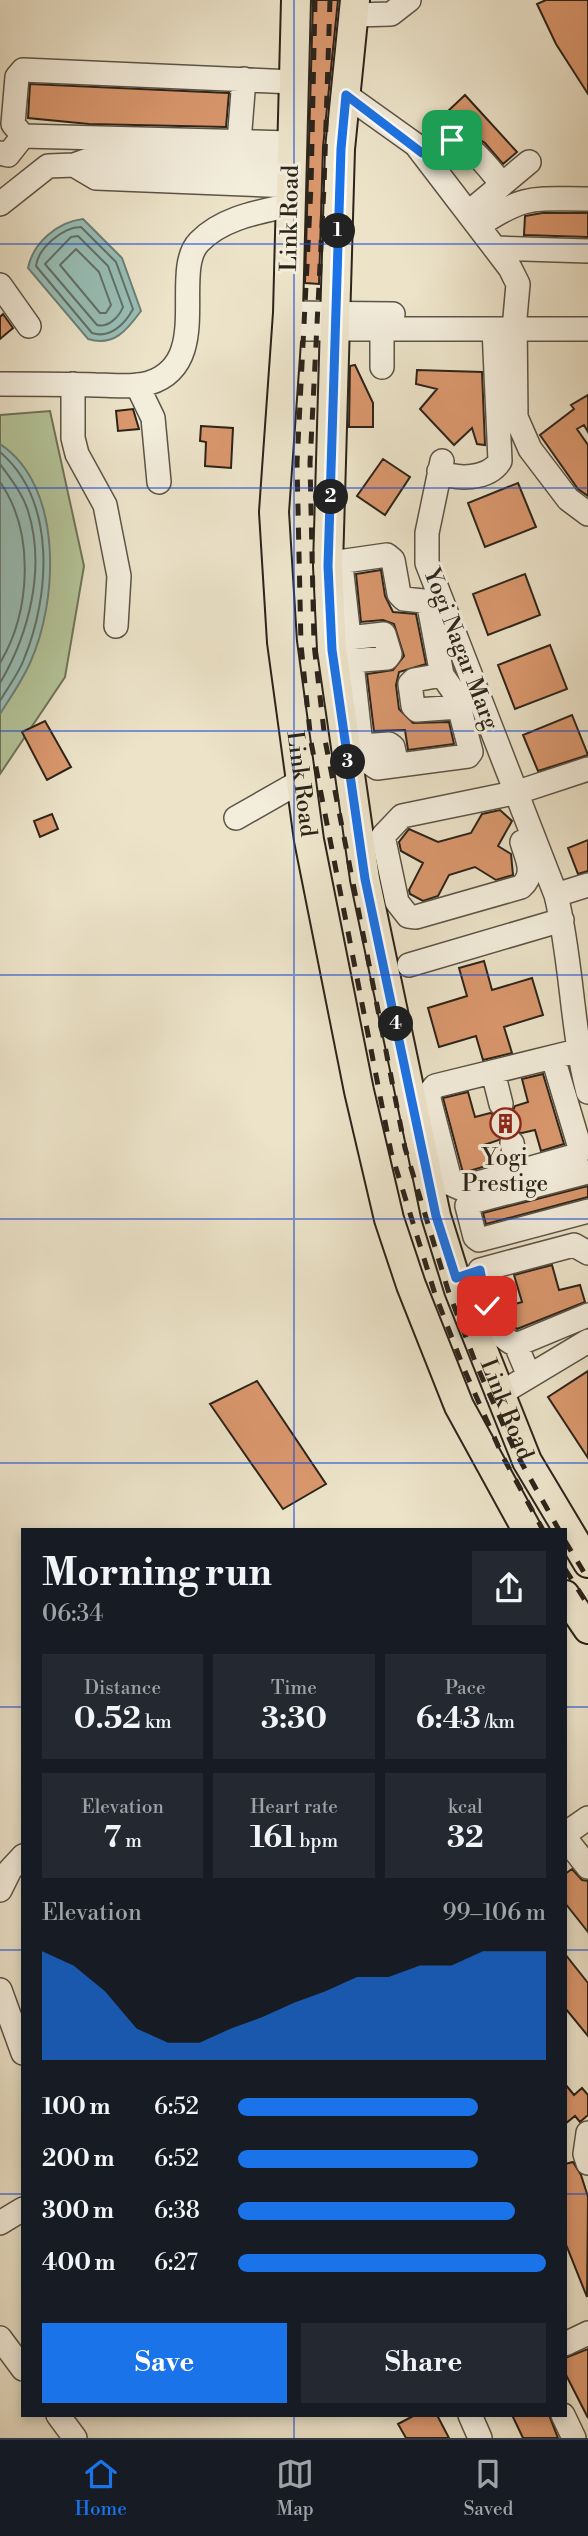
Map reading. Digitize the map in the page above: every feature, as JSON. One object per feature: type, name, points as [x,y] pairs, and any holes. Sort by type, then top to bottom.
[{"type":"main road","name":"Link Road","points":[[296,0],[287,321],[274,512],[282,642],[309,840],[390,1219],[411,1285],[459,1406],[526,1528]]},
{"type":"main road","name":"Link Road","points":[[355,8],[341,149],[328,566],[332,650],[384,906],[436,1216],[468,1274],[498,1395],[527,1461],[588,1563]]},
{"type":"main road","points":[[567,1598],[588,1629]]},
{"type":"street","points":[[355,8],[391,14],[409,0]]},
{"type":"street","points":[[291,175],[239,142],[23,135],[13,124],[8,84],[23,70],[293,82]]},
{"type":"street","points":[[239,142],[244,79]]},
{"type":"street","points":[[346,95],[422,153],[495,248],[519,284],[508,326],[516,417],[530,449],[568,499],[588,513]]},
{"type":"street","points":[[0,153],[8,155],[23,135]]},
{"type":"street","points":[[422,153],[440,140],[452,140],[469,149],[502,184]]},
{"type":"street","points":[[473,219],[502,184],[529,162]]},
{"type":"street","points":[[0,204],[48,166],[74,165],[96,178],[291,175]]},
{"type":"street","points":[[0,384],[137,385],[158,379],[182,353],[188,323],[191,256],[198,243],[239,216],[291,175]]},
{"type":"street","points":[[473,219],[527,199],[588,199]]},
{"type":"street","points":[[495,248],[588,251]]},
{"type":"street","points":[[0,285],[29,326]]},
{"type":"street","points":[[508,326],[588,318]]},
{"type":"street","points":[[287,321],[382,321],[588,330]]},
{"type":"street","points":[[382,321],[382,367]]},
{"type":"street","name":"Yogi Nagar Marg","points":[[508,326],[500,461],[496,467],[462,479],[441,466],[425,550],[464,698],[513,793]]},
{"type":"street","points":[[72,384],[73,438],[77,454],[105,505],[120,576],[116,626]]},
{"type":"street","points":[[137,385],[153,418],[159,482]]},
{"type":"street","points":[[387,555],[393,560],[399,594],[404,599],[423,601],[429,606],[442,675],[464,698],[471,752],[468,756],[377,768],[369,762],[361,746],[341,565],[345,561],[387,555]]},
{"type":"street","points":[[442,675],[414,680],[410,684],[413,706],[417,710],[464,698]]},
{"type":"street","points":[[371,839],[402,817],[513,793],[588,769]]},
{"type":"street","points":[[236,818],[301,780]]},
{"type":"street","points":[[513,793],[556,895],[562,920],[577,1052],[588,1092]]},
{"type":"street","points":[[384,906],[408,916],[429,915],[521,887],[529,880],[530,871],[513,793]]},
{"type":"street","points":[[556,895],[588,885]]},
{"type":"street","points":[[409,965],[562,920]]},
{"type":"street","points":[[554,1058],[583,1138],[577,1155],[460,1188],[451,1184],[428,1095],[435,1086],[577,1052]]},
{"type":"street","points":[[493,1072],[501,1104]]},
{"type":"street","points":[[512,1143],[518,1172]]},
{"type":"street","points":[[588,1172],[471,1202],[467,1206],[475,1237],[479,1240],[588,1211]]},
{"type":"street","points":[[529,1376],[516,1345],[501,1338],[493,1327],[468,1274],[574,1245],[588,1253]]},
{"type":"street","points":[[516,1345],[588,1315]]},
{"type":"street","points":[[498,1395],[588,1341]]},
{"type":"street","points":[[567,1834],[588,1818]]},
{"type":"street","points":[[567,1839],[588,1867]]},
{"type":"street","points":[[0,1890],[10,1870],[21,1858]]},
{"type":"street","points":[[0,1990],[21,2048]]},
{"type":"street","points":[[588,2133],[585,2154],[588,2163]]},
{"type":"street","points":[[0,2223],[21,2210]]},
{"type":"street","points":[[567,2343],[588,2333]]},
{"type":"street","points":[[0,2338],[21,2365]]},
{"type":"street","points":[[59,2417],[75,2438]]},
{"type":"street","points":[[471,2417],[480,2438]]},
{"type":"street","points":[[564,2417],[574,2438]]},
{"type":"green space","points":[[50,411],[84,566],[65,677],[0,774],[0,415]]},
{"type":"water","points":[[83,219],[122,258],[141,311],[119,335],[105,341],[88,339],[28,268],[35,250],[48,235],[64,224]]},
{"type":"water","points":[[0,444],[21,463],[36,487],[50,546],[50,578],[39,638],[27,670],[0,714]]},
{"type":"building","points":[[313,0],[338,0],[323,147],[319,284],[305,283]]},
{"type":"building","points":[[546,0],[588,0],[588,94],[556,44],[537,4]]},
{"type":"building","points":[[30,84],[229,93],[226,127],[89,124],[28,118]]},
{"type":"building","points":[[465,95],[517,152],[503,164],[485,143],[461,128],[447,112]]},
{"type":"building","points":[[542,213],[588,213],[588,237],[524,235],[525,216]]},
{"type":"building","points":[[3,314],[13,328],[0,339],[0,317]]},
{"type":"building","points":[[355,365],[373,403],[373,427],[349,427],[350,366]]},
{"type":"building","points":[[417,370],[482,372],[485,445],[477,444],[472,428],[454,445],[420,409],[437,389],[416,384]]},
{"type":"building","points":[[588,395],[588,432],[584,425],[577,429],[588,445],[588,496],[578,489],[540,435],[574,409],[571,405]]},
{"type":"building","points":[[133,409],[139,429],[118,431],[116,411]]},
{"type":"building","points":[[201,426],[233,428],[231,468],[205,466],[206,442],[200,441]]},
{"type":"building","points":[[383,459],[410,477],[385,515],[357,496]]},
{"type":"building","points":[[518,483],[536,527],[485,547],[468,503]]},
{"type":"building","points":[[381,570],[385,596],[393,612],[416,614],[426,664],[399,672],[396,685],[399,709],[413,723],[449,722],[454,744],[408,750],[405,730],[374,731],[367,674],[393,670],[404,656],[394,624],[383,620],[361,622],[356,574]]},
{"type":"building","points":[[525,574],[540,615],[488,635],[473,594]]},
{"type":"building","points":[[550,645],[567,689],[515,709],[498,665]]},
{"type":"building","points":[[572,715],[588,755],[538,771],[523,735]]},
{"type":"building","points":[[45,721],[71,767],[47,780],[22,732]]},
{"type":"building","points":[[500,810],[512,821],[498,846],[511,854],[513,875],[496,880],[475,867],[449,875],[438,896],[423,901],[410,894],[409,890],[423,863],[401,851],[399,842],[409,829],[438,842],[471,833],[482,814]]},
{"type":"building","points":[[52,814],[58,829],[40,837],[34,821]]},
{"type":"building","points":[[588,840],[588,871],[578,874],[568,848]]},
{"type":"building","points":[[484,961],[492,990],[532,978],[543,1015],[504,1027],[512,1053],[483,1060],[476,1036],[439,1047],[428,1008],[467,996],[459,968]]},
{"type":"building","name":"Yogi Prestige","points":[[543,1074],[564,1144],[541,1151],[535,1130],[522,1133],[509,1130],[499,1140],[484,1145],[489,1165],[463,1173],[443,1098],[468,1092],[475,1117],[490,1113],[504,1118],[511,1114],[515,1106],[528,1102],[522,1079]]},
{"type":"building","points":[[588,1186],[588,1197],[486,1224],[483,1213]]},
{"type":"building","points":[[552,1265],[559,1290],[580,1285],[585,1302],[517,1329],[509,1322],[501,1308],[522,1302],[514,1275]]},
{"type":"building","points":[[588,1371],[588,1458],[548,1397]]},
{"type":"building","points":[[257,1381],[326,1484],[283,1509],[210,1404]]},
{"type":"building","points":[[572,1869],[582,1880],[588,1881],[588,1932],[567,1906],[567,1873]]},
{"type":"building","points":[[567,1957],[588,1983],[588,2036],[567,2010]]},
{"type":"building","points":[[567,2086],[574,2095],[582,2088],[588,2095],[588,2115],[580,2122],[575,2116],[567,2122]]},
{"type":"building","points":[[573,2162],[581,2175],[588,2197],[587,2297],[567,2247],[567,2164]]},
{"type":"building","points":[[588,2349],[588,2418],[567,2377],[567,2357]]},
{"type":"building","points":[[411,2417],[438,2417],[449,2438],[406,2438],[398,2424]]},
{"type":"building","points":[[513,2417],[550,2417],[558,2438],[523,2438]]},
{"type":"railway","points":[[315,0],[311,186],[297,463],[301,645],[311,742],[391,1152],[435,1294],[464,1369],[503,1457],[542,1528]]},
{"type":"railway","points":[[330,0],[310,463],[314,644],[325,740],[405,1148],[448,1290],[476,1364],[515,1451],[558,1528]]},
{"type":"railway","points":[[567,1544],[588,1579]]},
{"type":"railway","points":[[567,1572],[588,1605]]},
{"type":"place","name":"Yogi Prestige","points":[[505,1124]]},
{"type":"route","points":[[452,140],[440,140],[422,153],[416,145],[372,117],[346,95],[338,216],[337,329],[328,566],[332,650],[365,879],[436,1216],[456,1278],[480,1270],[487,1306]]}]
